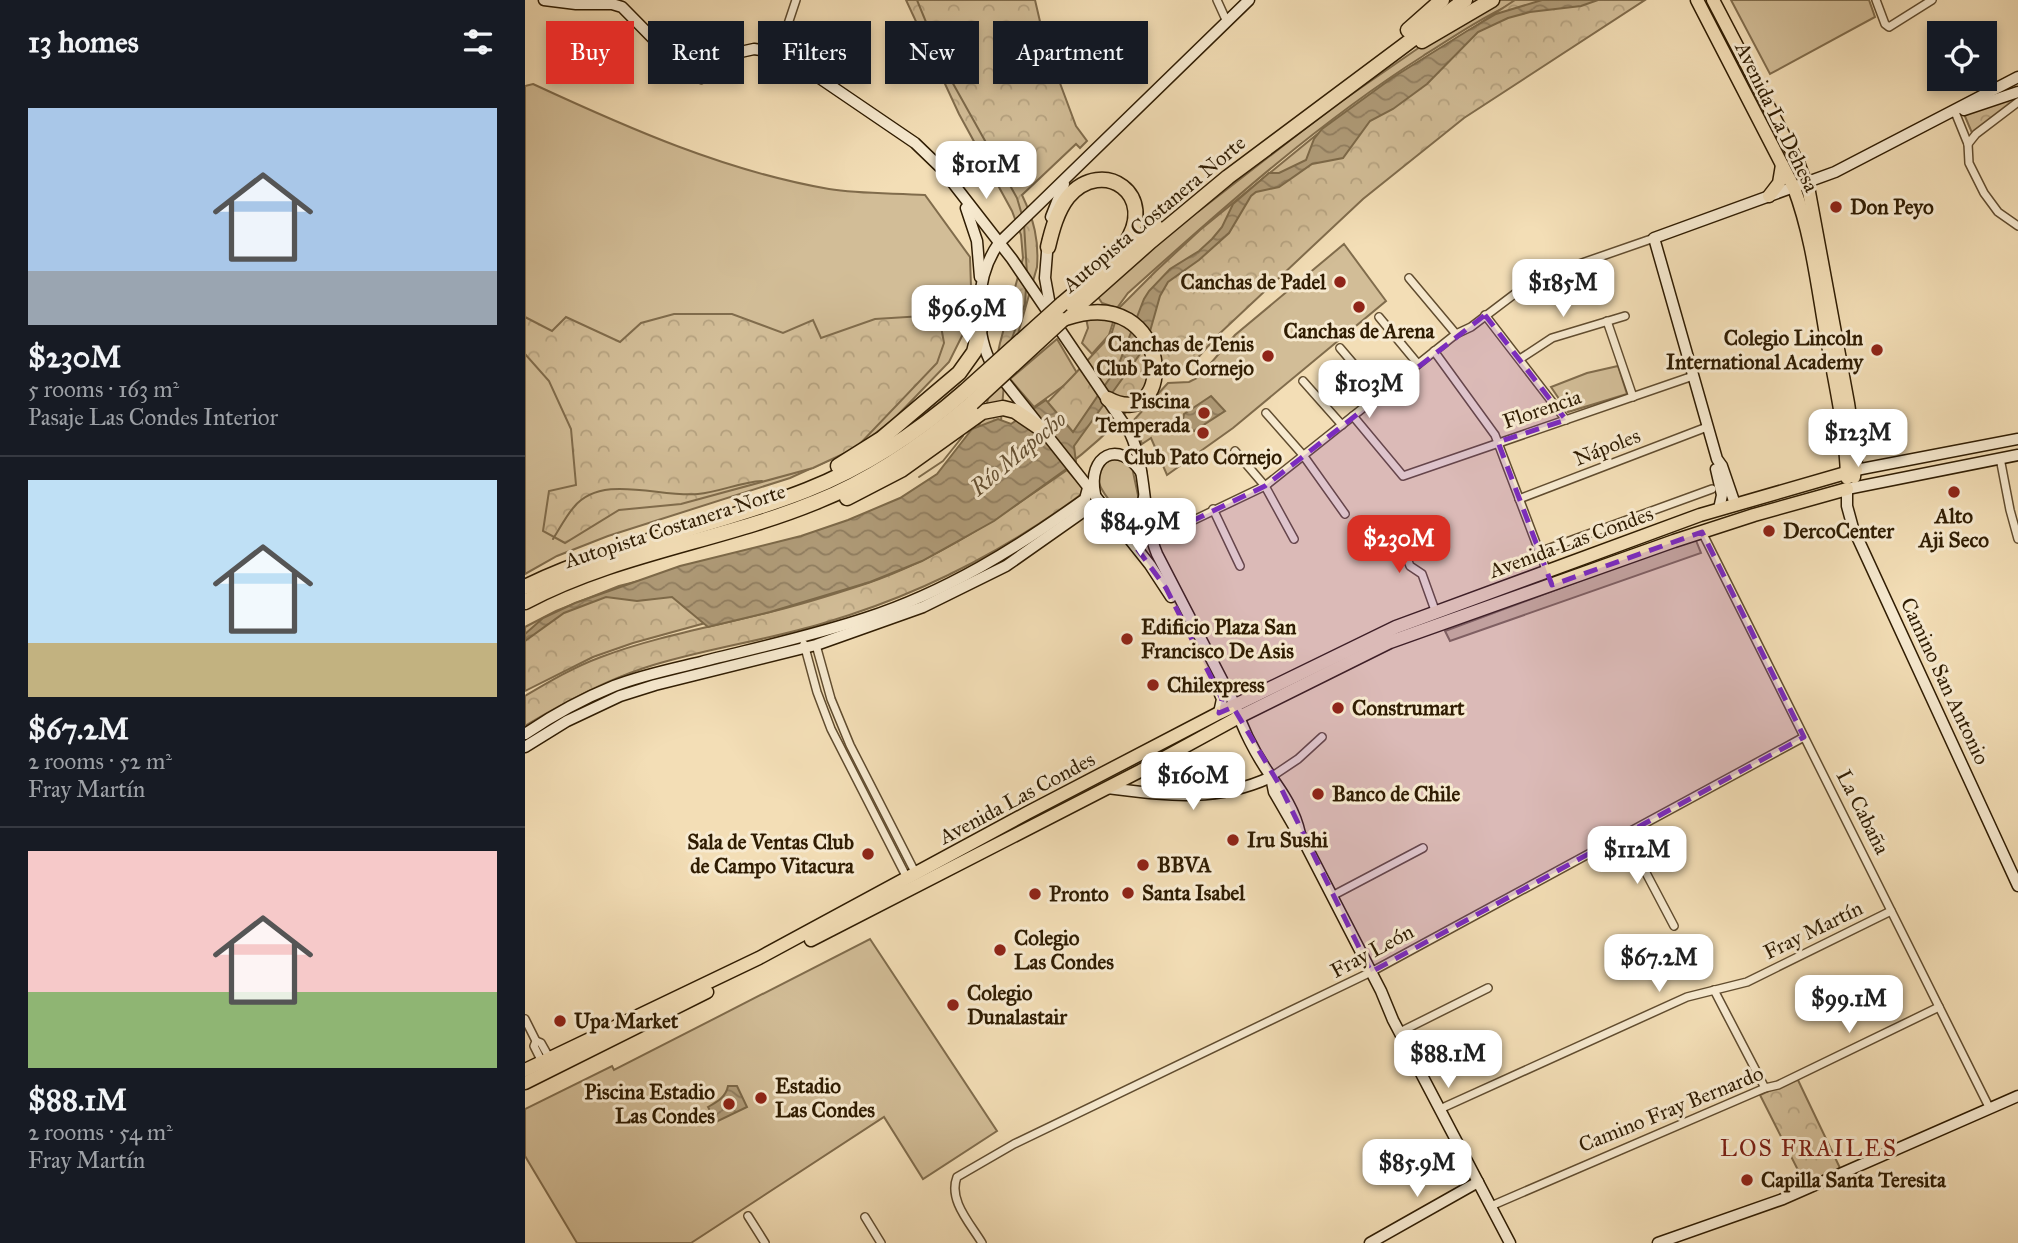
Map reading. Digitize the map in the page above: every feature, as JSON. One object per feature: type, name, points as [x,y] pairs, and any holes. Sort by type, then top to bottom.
[{"type":"highway","points":[[1408,30],[1441,0]]},
{"type":"highway","name":"Autopista Costanera Norte","points":[[1062,314],[1112,260],[1239,157],[1449,0]]},
{"type":"highway","name":"Autopista Costanera Norte","points":[[525,587],[596,556],[805,506],[859,482],[916,447],[1062,314],[1211,191],[1465,0]]},
{"type":"highway","points":[[1363,75],[1492,0]]},
{"type":"highway","points":[[1048,247],[1060,211],[1072,194],[1088,182],[1109,181],[1129,193],[1137,214],[1133,231],[1112,260]]},
{"type":"highway","points":[[1062,314],[1108,312],[1128,320],[1145,337],[1154,364],[1149,393],[1142,402],[1132,406],[1120,405],[1108,399]]},
{"type":"highway","points":[[743,519],[836,468],[881,439],[966,365],[977,346],[981,324]]},
{"type":"highway","points":[[743,519],[802,515],[857,494],[901,470],[982,412],[1003,408],[1015,411],[1040,428]]},
{"type":"highway","name":"Autopista Costanera Norte","points":[[525,602],[598,569],[743,519]]},
{"type":"main road","points":[[544,0],[622,7],[687,73],[697,78],[704,77],[728,57],[744,50],[758,50]]},
{"type":"main road","points":[[981,289],[988,262],[1011,228],[1067,178],[1249,0]]},
{"type":"main road","name":"Avenida La Dehesa","points":[[1697,0],[1794,188],[1810,241],[1851,471]]},
{"type":"main road","name":"Avenida La Dehesa","points":[[1713,0],[1807,183],[1846,390],[1851,471]]},
{"type":"main road","points":[[1716,528],[1734,514],[1735,504],[1707,427],[1654,238],[1835,172],[2018,78]]},
{"type":"main road","points":[[828,84],[902,133],[936,163],[1012,259],[1041,302],[1062,314]]},
{"type":"main road","points":[[1955,112],[2018,92]]},
{"type":"main road","points":[[1769,196],[1781,178],[1782,165]]},
{"type":"main road","points":[[1067,178],[1053,210],[1045,284],[1062,314],[1080,358],[1120,418],[1135,446],[1152,540],[1167,575],[1271,777],[1273,792],[1291,824],[1300,834],[1510,1243]]},
{"type":"main road","points":[[961,196],[977,241],[981,324],[983,345],[988,359],[1130,539],[1172,598],[1221,695],[1219,713]]},
{"type":"main road","points":[[987,227],[1011,228]]},
{"type":"main road","name":"Avenida Las Condes","points":[[525,1083],[1107,788],[1237,711],[1388,631],[1735,504],[1851,471],[2018,439]]},
{"type":"main road","name":"Avenida Las Condes","points":[[525,1070],[759,958],[1219,713],[1237,711],[1390,642],[1702,532],[1847,489],[2018,455]]},
{"type":"main road","points":[[1098,500],[1093,480],[1094,470],[1105,456],[1125,457],[1133,462],[1142,474]]},
{"type":"main road","points":[[1717,459],[1716,468],[1722,495],[1719,509]]},
{"type":"main road","points":[[1873,483],[1873,475],[1878,465]]},
{"type":"main road","points":[[1847,489],[1851,471]]},
{"type":"main road","name":"Camino San Antonio","points":[[1847,489],[1847,506],[1853,528],[2018,886]]},
{"type":"main road","points":[[525,734],[563,709],[616,685],[661,672],[808,643],[889,611],[983,566],[1087,496],[1098,500],[1117,517],[1128,517],[1142,507],[1145,496]]},
{"type":"main road","points":[[525,747],[567,721],[620,696],[897,618],[965,587],[1027,552],[1098,500]]},
{"type":"main road","points":[[1130,539],[1139,542],[1152,540]]},
{"type":"main road","points":[[1516,599],[1516,587],[1525,580]]},
{"type":"main road","points":[[1107,788],[1181,796],[1208,795],[1234,790],[1271,777]]},
{"type":"main road","points":[[1048,817],[1048,809],[1055,798]]},
{"type":"main road","points":[[1658,1243],[1783,1199],[2018,1096]]},
{"type":"main road","points":[[1370,1243],[1478,1182]]},
{"type":"main road","points":[[1668,1243],[1678,1235]]},
{"type":"street","points":[[789,21],[796,0]]},
{"type":"street","points":[[1217,0],[1227,22]]},
{"type":"street","points":[[1875,0],[1888,27],[1928,1]]},
{"type":"street","points":[[1968,144],[1976,134],[2018,103]]},
{"type":"street","points":[[1955,112],[1968,144],[1969,163],[1984,193],[1998,212],[2018,226]]},
{"type":"street","points":[[1152,540],[1265,486],[1456,334],[1471,327],[1533,280],[1654,238]]},
{"type":"street","points":[[1409,278],[1456,334]]},
{"type":"street","points":[[1485,315],[1566,420]]},
{"type":"street","points":[[1520,359],[1552,338],[1625,316]]},
{"type":"street","points":[[1379,317],[1418,364]]},
{"type":"street","points":[[1607,321],[1633,397]]},
{"type":"street","points":[[1340,348],[1380,394]]},
{"type":"street","points":[[1434,351],[1498,442],[1547,572]]},
{"type":"street","name":"Florencia","points":[[1353,416],[1403,476],[1693,376]]},
{"type":"street","points":[[1303,381],[1342,425]]},
{"type":"street","points":[[1266,413],[1303,455],[1345,514]]},
{"type":"street","name":"Nápoles","points":[[1519,499],[1707,427]]},
{"type":"street","points":[[1235,451],[1265,486],[1294,539]]},
{"type":"street","points":[[2000,458],[2018,539]]},
{"type":"street","points":[[1539,552],[1712,489]]},
{"type":"street","points":[[1213,509],[1240,566]]},
{"type":"street","points":[[1393,522],[1410,566],[1422,574],[1436,613]]},
{"type":"street","name":"La Cabaña","points":[[1702,532],[1990,1109]]},
{"type":"street","points":[[808,643],[850,745],[884,811],[911,876]]},
{"type":"street","points":[[808,643],[817,692],[840,749],[874,816],[911,876]]},
{"type":"street","points":[[817,692],[828,688]]},
{"type":"street","points":[[1271,777],[1298,760],[1322,737]]},
{"type":"street","name":"Fray León","points":[[982,1243],[954,1197],[953,1186],[957,1177],[1014,1144],[1371,972],[1804,737]]},
{"type":"street","points":[[840,749],[850,745]]},
{"type":"street","points":[[874,816],[884,811]]},
{"type":"street","points":[[1625,833],[1674,926]]},
{"type":"street","points":[[1332,896],[1423,848]]},
{"type":"street","name":"Fray Martín","points":[[1440,1109],[1687,997],[1747,982],[1891,911]]},
{"type":"street","points":[[1400,1032],[1488,988]]},
{"type":"street","points":[[1714,990],[1765,1088]]},
{"type":"street","name":"Camino Fray Bernardo","points":[[1491,1206],[1765,1088],[1778,1086],[1939,1007]]},
{"type":"street","points":[[525,1019],[536,1041],[541,1043],[546,1060]]},
{"type":"street","points":[[748,1216],[765,1243]]},
{"type":"street","points":[[865,1217],[881,1243]]},
{"type":"highlighted area","points":[[1485,315],[1566,420],[1498,442],[1552,585],[1702,532],[1804,737],[1371,972],[1280,786],[1233,707],[1219,713],[1222,699],[1166,588],[1130,539],[1152,540],[1265,486]]},
{"type":"green space","points":[[906,0],[1035,0],[1040,21],[993,21],[993,84],[1060,84],[1076,126],[1087,141],[1080,148],[1076,144],[1022,195],[1035,230],[1037,267],[1004,383],[1001,421],[1010,428],[1042,408],[1072,377],[1111,335],[1120,307],[1156,271],[1200,230],[1332,122],[1515,0],[1645,0],[1464,118],[1363,199],[1217,336],[1187,370],[1170,367],[1156,374],[1114,426],[1063,469],[709,622],[593,657],[525,691],[525,627],[556,611],[619,586],[810,538],[913,494],[945,472],[976,433],[986,408],[1023,258],[1021,235],[1012,211],[945,84],[979,84],[979,21],[916,21]]},
{"type":"green space","points":[[1500,0],[1520,0],[1458,33],[1383,82],[1307,139],[1234,199],[1128,293],[1117,308],[1102,303],[1098,297],[1179,222],[1199,211],[1333,107],[1417,49]]},
{"type":"green space","points":[[1731,0],[1869,0],[1875,17],[1770,74]]},
{"type":"green space","points":[[533,84],[641,132],[752,171],[829,189],[925,195],[970,257],[971,287],[964,332],[949,362],[893,420],[856,448],[790,478],[608,536],[557,556],[525,574],[525,86]]},
{"type":"green space","points":[[2018,98],[1972,133],[1964,114]]},
{"type":"green space","name":"Canchas de Tenis Club Pato Cornejo","points":[[1344,244],[1386,301],[1233,428],[1167,475],[1151,438],[1142,444],[1133,421],[1168,383],[1189,382],[1199,377],[1235,335]]},
{"type":"green space","points":[[674,314],[732,314],[783,333],[813,320],[821,338],[875,319],[939,315],[944,343],[937,363],[856,448],[813,468],[681,504],[619,510],[565,543],[543,531],[549,491],[576,485],[571,429],[549,381],[525,354],[525,317],[552,331],[566,317],[620,342],[641,323]]},
{"type":"green space","points":[[1086,318],[1114,319],[1109,335],[1092,354],[1082,343],[1088,328]]},
{"type":"green space","points":[[1057,339],[1077,373],[1034,407],[1010,379]]},
{"type":"green space","points":[[1618,366],[1627,394],[1568,412],[1551,387],[1587,373]]},
{"type":"green space","points":[[1112,459],[1119,459],[1132,467],[1139,500],[1133,511],[1119,512],[1100,485],[1099,472]]},
{"type":"green space","points":[[1067,470],[1082,486],[1083,493],[1023,534],[960,570],[893,599],[824,623],[644,668],[583,694],[525,726],[525,696],[581,665],[641,644],[805,603],[895,573],[947,548]]},
{"type":"green space","points":[[1695,538],[1701,553],[1450,641],[1445,631]]},
{"type":"green space","name":"Estadio Las Condes","points":[[870,939],[997,1131],[923,1179],[884,1117],[691,1243],[577,1243],[525,1156],[525,1109],[612,1066],[614,1070]]},
{"type":"green space","points":[[1797,1078],[1840,1168],[1805,1184],[1760,1095]]},
{"type":"water","name":"Río Mapocho","points":[[1542,0],[1598,0],[1581,6],[1530,12],[1508,18],[1478,32],[1427,84],[1393,109],[1370,121],[1343,158],[1312,164],[1279,187],[1256,192],[1251,196],[1229,233],[1199,260],[1168,282],[1160,296],[1149,335],[1140,354],[1074,446],[1076,462],[994,521],[922,561],[870,582],[770,612],[708,627],[672,597],[637,601],[606,597],[564,613],[525,641],[525,634],[543,618],[575,603],[680,566],[801,536],[900,498],[937,474],[972,429],[998,419],[1011,424],[1046,400],[1073,432],[1118,366],[1149,291],[1170,269],[1199,251],[1212,239],[1222,227],[1233,204],[1269,173],[1279,173],[1306,160],[1314,139],[1322,129],[1392,78],[1496,14]]},
{"type":"water","name":"Piscina Temperada","points":[[1211,396],[1225,411],[1194,431],[1182,426],[1184,414]]},
{"type":"water","name":"Piscina Estadio Las Condes","points":[[728,1086],[737,1086],[747,1107],[716,1122],[708,1107],[723,1096]]},
{"type":"waterway","points":[[917,0],[946,71],[1017,198],[1022,215]]},
{"type":"waterway","points":[[1024,224],[1027,274]]},
{"type":"waterway","points":[[1012,338],[1025,304],[1026,287]]},
{"type":"waterway","points":[[919,477],[943,461],[963,436]]},
{"type":"waterway","points":[[553,539],[574,507],[586,497],[600,491],[632,489],[698,494],[762,481]]},
{"type":"place","name":"Don Peyo","points":[[1836,207]]},
{"type":"place","name":"Canchas de Padel","points":[[1340,282]]},
{"type":"place","name":"Canchas de Arena","points":[[1359,307]]},
{"type":"place","name":"Colegio Lincoln International Academy","points":[[1877,350]]},
{"type":"place","name":"Canchas de Tenis Club Pato Cornejo","points":[[1268,356]]},
{"type":"place","name":"Piscina Temperada","points":[[1204,413]]},
{"type":"place","name":"Club Pato Cornejo","points":[[1203,433]]},
{"type":"place","name":"Alto Aji Seco","points":[[1954,492]]},
{"type":"place","name":"DercoCenter","points":[[1769,531]]},
{"type":"place","name":"Edificio Plaza San Francisco De Asis","points":[[1127,639]]},
{"type":"place","name":"Chilexpress","points":[[1153,685]]},
{"type":"place","name":"Construmart","points":[[1338,708]]},
{"type":"place","name":"Banco de Chile","points":[[1318,794]]},
{"type":"place","name":"Iru Sushi","points":[[1233,840]]},
{"type":"place","name":"Sala de Ventas Club de Campo Vitacura","points":[[868,854]]},
{"type":"place","name":"BBVA","points":[[1143,865]]},
{"type":"place","name":"Santa Isabel","points":[[1128,893]]},
{"type":"place","name":"Pronto","points":[[1035,894]]},
{"type":"place","name":"Colegio Las Condes","points":[[1000,950]]},
{"type":"place","name":"Colegio Dunalastair","points":[[953,1005]]},
{"type":"place","name":"Upa Market","points":[[560,1021]]},
{"type":"place","name":"Estadio Las Condes","points":[[761,1098]]},
{"type":"place","name":"Piscina Estadio Las Condes","points":[[729,1104]]},
{"type":"place","name":"Capilla Santa Teresita","points":[[1747,1180]]},
{"type":"district","name":"LOS FRAILES","points":[[1809,1148]]}]
